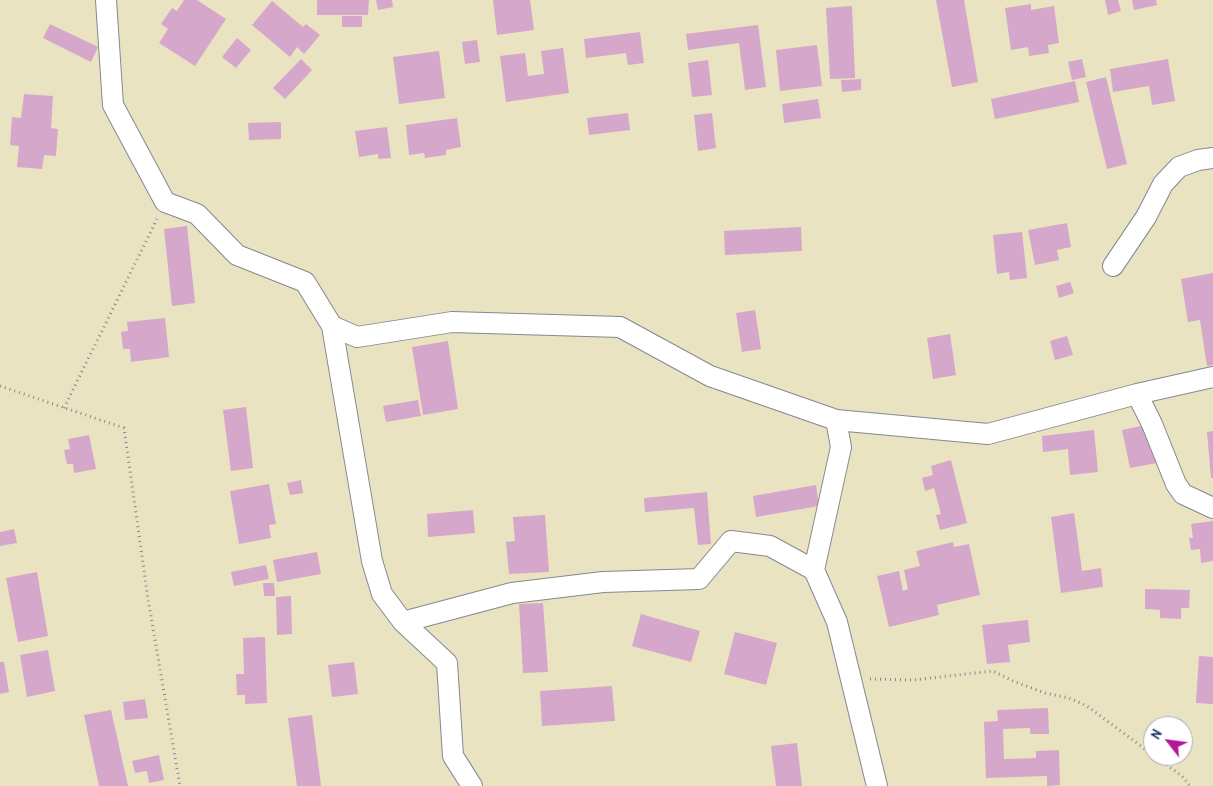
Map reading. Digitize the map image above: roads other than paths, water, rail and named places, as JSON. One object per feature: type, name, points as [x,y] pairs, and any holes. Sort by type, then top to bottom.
[{"type":"street","points":[[106,0],[113,106],[165,202],[198,214],[236,255],[305,282],[332,326],[372,561],[382,594],[403,622],[447,662],[453,756],[472,786]]},
{"type":"street","points":[[1114,266],[1146,217],[1163,184],[1178,167],[1198,160],[1213,158]]},
{"type":"street","points":[[332,326],[357,337],[452,322],[620,327],[710,376],[836,420],[988,434],[1137,394],[1213,377]]},
{"type":"street","points":[[1137,394],[1152,424],[1176,484],[1183,494],[1213,508]]},
{"type":"street","points":[[836,420],[841,447],[814,570],[837,622],[877,786]]},
{"type":"street","points":[[403,622],[512,593],[603,582],[698,579],[731,541],[770,546],[814,570]]}]
